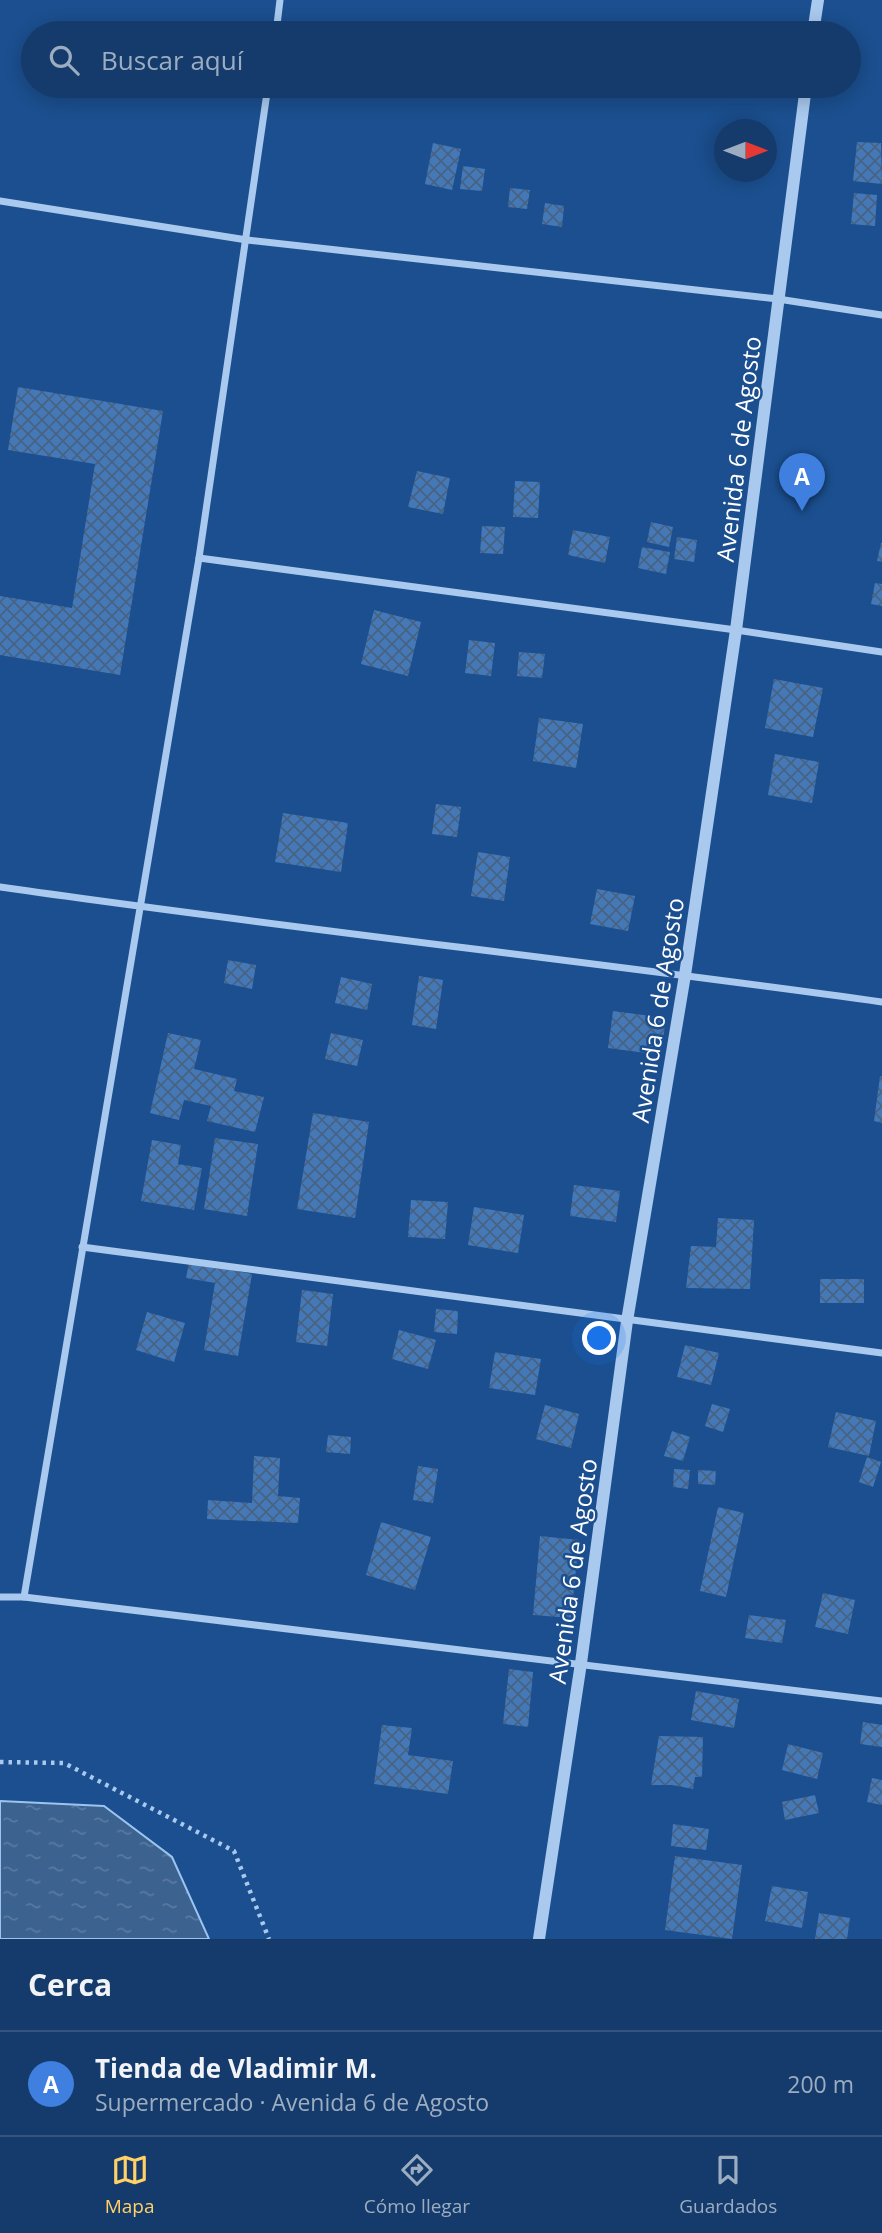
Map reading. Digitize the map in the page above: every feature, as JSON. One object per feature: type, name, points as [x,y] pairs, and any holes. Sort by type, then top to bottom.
[{"type":"street","points":[[277,21],[280,0]]},
{"type":"street","points":[[815,21],[818,0]]},
{"type":"street","points":[[24,1597],[199,558],[266,98]]},
{"type":"street","name":"Avenida 6 de Agosto","points":[[539,1939],[581,1663],[627,1321],[685,975],[736,630],[804,98]]},
{"type":"street","points":[[0,201],[247,240],[778,299],[882,314]]},
{"type":"street","points":[[199,558],[882,652]]},
{"type":"street","points":[[0,887],[882,1002]]},
{"type":"street","points":[[82,1247],[882,1353]]},
{"type":"street","points":[[0,1597],[24,1597],[882,1701]]},
{"type":"path","points":[[0,1762],[64,1763],[234,1851],[269,1939]]},
{"type":"water","points":[[0,1801],[104,1806],[172,1857],[209,1939],[0,1939]]},
{"type":"building","points":[[857,142],[881,143],[882,184],[853,181]]},
{"type":"building","points":[[433,143],[461,149],[452,190],[425,184]]},
{"type":"building","points":[[463,166],[485,169],[482,191],[460,189]]},
{"type":"building","points":[[510,188],[530,190],[527,209],[508,207]]},
{"type":"building","points":[[854,193],[877,195],[875,226],[851,224]]},
{"type":"building","points":[[545,203],[564,206],[562,227],[542,224]]},
{"type":"building","points":[[18,387],[163,411],[120,675],[0,655],[0,596],[72,608],[95,464],[8,450]]},
{"type":"building","points":[[417,471],[450,478],[443,514],[408,507]]},
{"type":"building","points":[[515,481],[540,482],[538,518],[513,517]]},
{"type":"building","points":[[651,522],[673,527],[669,547],[647,542]]},
{"type":"building","points":[[482,526],[505,527],[503,554],[480,553]]},
{"type":"building","points":[[573,530],[610,537],[605,563],[568,555]]},
{"type":"building","points":[[677,537],[697,540],[694,562],[674,559]]},
{"type":"building","points":[[882,543],[882,562],[877,561]]},
{"type":"building","points":[[642,547],[670,552],[666,574],[638,568]]},
{"type":"building","points":[[875,583],[882,584],[882,606],[871,604]]},
{"type":"building","points":[[374,610],[421,622],[408,676],[361,664]]},
{"type":"building","points":[[469,640],[495,643],[491,676],[465,673]]},
{"type":"building","points":[[519,652],[545,654],[542,678],[517,676]]},
{"type":"building","points":[[774,679],[823,688],[813,737],[765,728]]},
{"type":"building","points":[[539,718],[583,724],[576,768],[533,761]]},
{"type":"building","points":[[775,754],[819,762],[812,803],[768,795]]},
{"type":"building","points":[[436,804],[461,807],[457,837],[432,834]]},
{"type":"building","points":[[283,813],[348,823],[341,872],[275,862]]},
{"type":"building","points":[[478,852],[510,857],[504,901],[471,896]]},
{"type":"building","points":[[597,889],[635,896],[628,931],[590,924]]},
{"type":"building","points":[[228,960],[256,965],[252,989],[224,983]]},
{"type":"building","points":[[419,976],[443,980],[436,1029],[412,1025]]},
{"type":"building","points":[[341,977],[372,984],[367,1010],[335,1003]]},
{"type":"building","points":[[613,1011],[666,1018],[661,1055],[608,1048]]},
{"type":"building","points":[[168,1033],[201,1040],[194,1069],[237,1079],[234,1091],[264,1097],[255,1132],[207,1121],[211,1106],[184,1100],[179,1120],[150,1113]]},
{"type":"building","points":[[331,1033],[363,1040],[357,1066],[325,1059]]},
{"type":"building","points":[[882,1076],[882,1123],[874,1121]]},
{"type":"building","points":[[313,1113],[369,1122],[355,1218],[297,1209]]},
{"type":"building","points":[[215,1138],[258,1144],[247,1216],[204,1209]]},
{"type":"building","points":[[152,1140],[181,1145],[178,1164],[202,1168],[194,1210],[141,1201]]},
{"type":"building","points":[[574,1185],[620,1191],[616,1222],[570,1216]]},
{"type":"building","points":[[411,1200],[448,1202],[445,1239],[408,1237]]},
{"type":"building","points":[[474,1207],[524,1215],[518,1253],[468,1245]]},
{"type":"building","points":[[718,1218],[754,1220],[750,1289],[686,1288],[691,1246],[716,1247]]},
{"type":"building","points":[[189,1262],[252,1274],[238,1356],[204,1350],[215,1283],[186,1278]]},
{"type":"building","points":[[820,1279],[864,1279],[864,1303],[820,1303]]},
{"type":"building","points":[[302,1290],[333,1294],[327,1346],[296,1342]]},
{"type":"building","points":[[436,1309],[458,1311],[457,1334],[434,1332]]},
{"type":"building","points":[[147,1312],[185,1323],[174,1362],[136,1350]]},
{"type":"building","points":[[399,1330],[436,1340],[428,1369],[392,1359]]},
{"type":"building","points":[[685,1345],[719,1353],[711,1385],[677,1377]]},
{"type":"building","points":[[495,1352],[541,1359],[535,1395],[489,1388]]},
{"type":"building","points":[[712,1404],[730,1409],[723,1432],[705,1426]]},
{"type":"building","points":[[545,1405],[579,1414],[571,1448],[536,1439]]},
{"type":"building","points":[[836,1412],[876,1421],[869,1456],[828,1447]]},
{"type":"building","points":[[672,1431],[690,1437],[683,1461],[664,1456]]},
{"type":"building","points":[[328,1435],[351,1437],[350,1454],[326,1452]]},
{"type":"building","points":[[254,1456],[280,1458],[278,1496],[300,1498],[298,1523],[207,1519],[208,1500],[252,1503]]},
{"type":"building","points":[[867,1457],[881,1462],[873,1487],[859,1482]]},
{"type":"building","points":[[418,1466],[438,1469],[433,1503],[413,1500]]},
{"type":"building","points":[[674,1469],[690,1470],[688,1489],[673,1487]]},
{"type":"building","points":[[698,1470],[716,1471],[715,1485],[698,1484]]},
{"type":"building","points":[[718,1507],[744,1513],[726,1597],[700,1591]]},
{"type":"building","points":[[381,1522],[431,1537],[415,1590],[366,1575]]},
{"type":"building","points":[[540,1536],[579,1540],[571,1618],[533,1615]]},
{"type":"building","points":[[823,1593],[855,1600],[848,1634],[815,1627]]},
{"type":"building","points":[[749,1615],[786,1620],[782,1643],[745,1638]]},
{"type":"building","points":[[509,1669],[533,1672],[528,1727],[503,1724]]},
{"type":"building","points":[[696,1691],[739,1699],[734,1728],[691,1720]]},
{"type":"building","points":[[863,1722],[882,1725],[882,1747],[860,1744]]},
{"type":"building","points":[[382,1725],[412,1728],[408,1755],[453,1761],[448,1794],[374,1784]]},
{"type":"building","points":[[659,1736],[703,1737],[702,1777],[695,1777],[693,1789],[651,1785]]},
{"type":"building","points":[[788,1744],[823,1753],[817,1779],[782,1770]]},
{"type":"building","points":[[872,1778],[882,1780],[882,1805],[867,1802]]},
{"type":"building","points":[[815,1795],[819,1813],[785,1820],[782,1802]]},
{"type":"building","points":[[673,1824],[709,1829],[706,1850],[671,1846]]},
{"type":"building","points":[[675,1856],[742,1865],[732,1939],[665,1930]]},
{"type":"building","points":[[772,1886],[808,1892],[802,1928],[765,1921]]},
{"type":"building","points":[[819,1913],[850,1918],[847,1939],[815,1939]]},
{"type":"place","name":"Tienda de Vladimir M.","points":[[802,511]]}]
